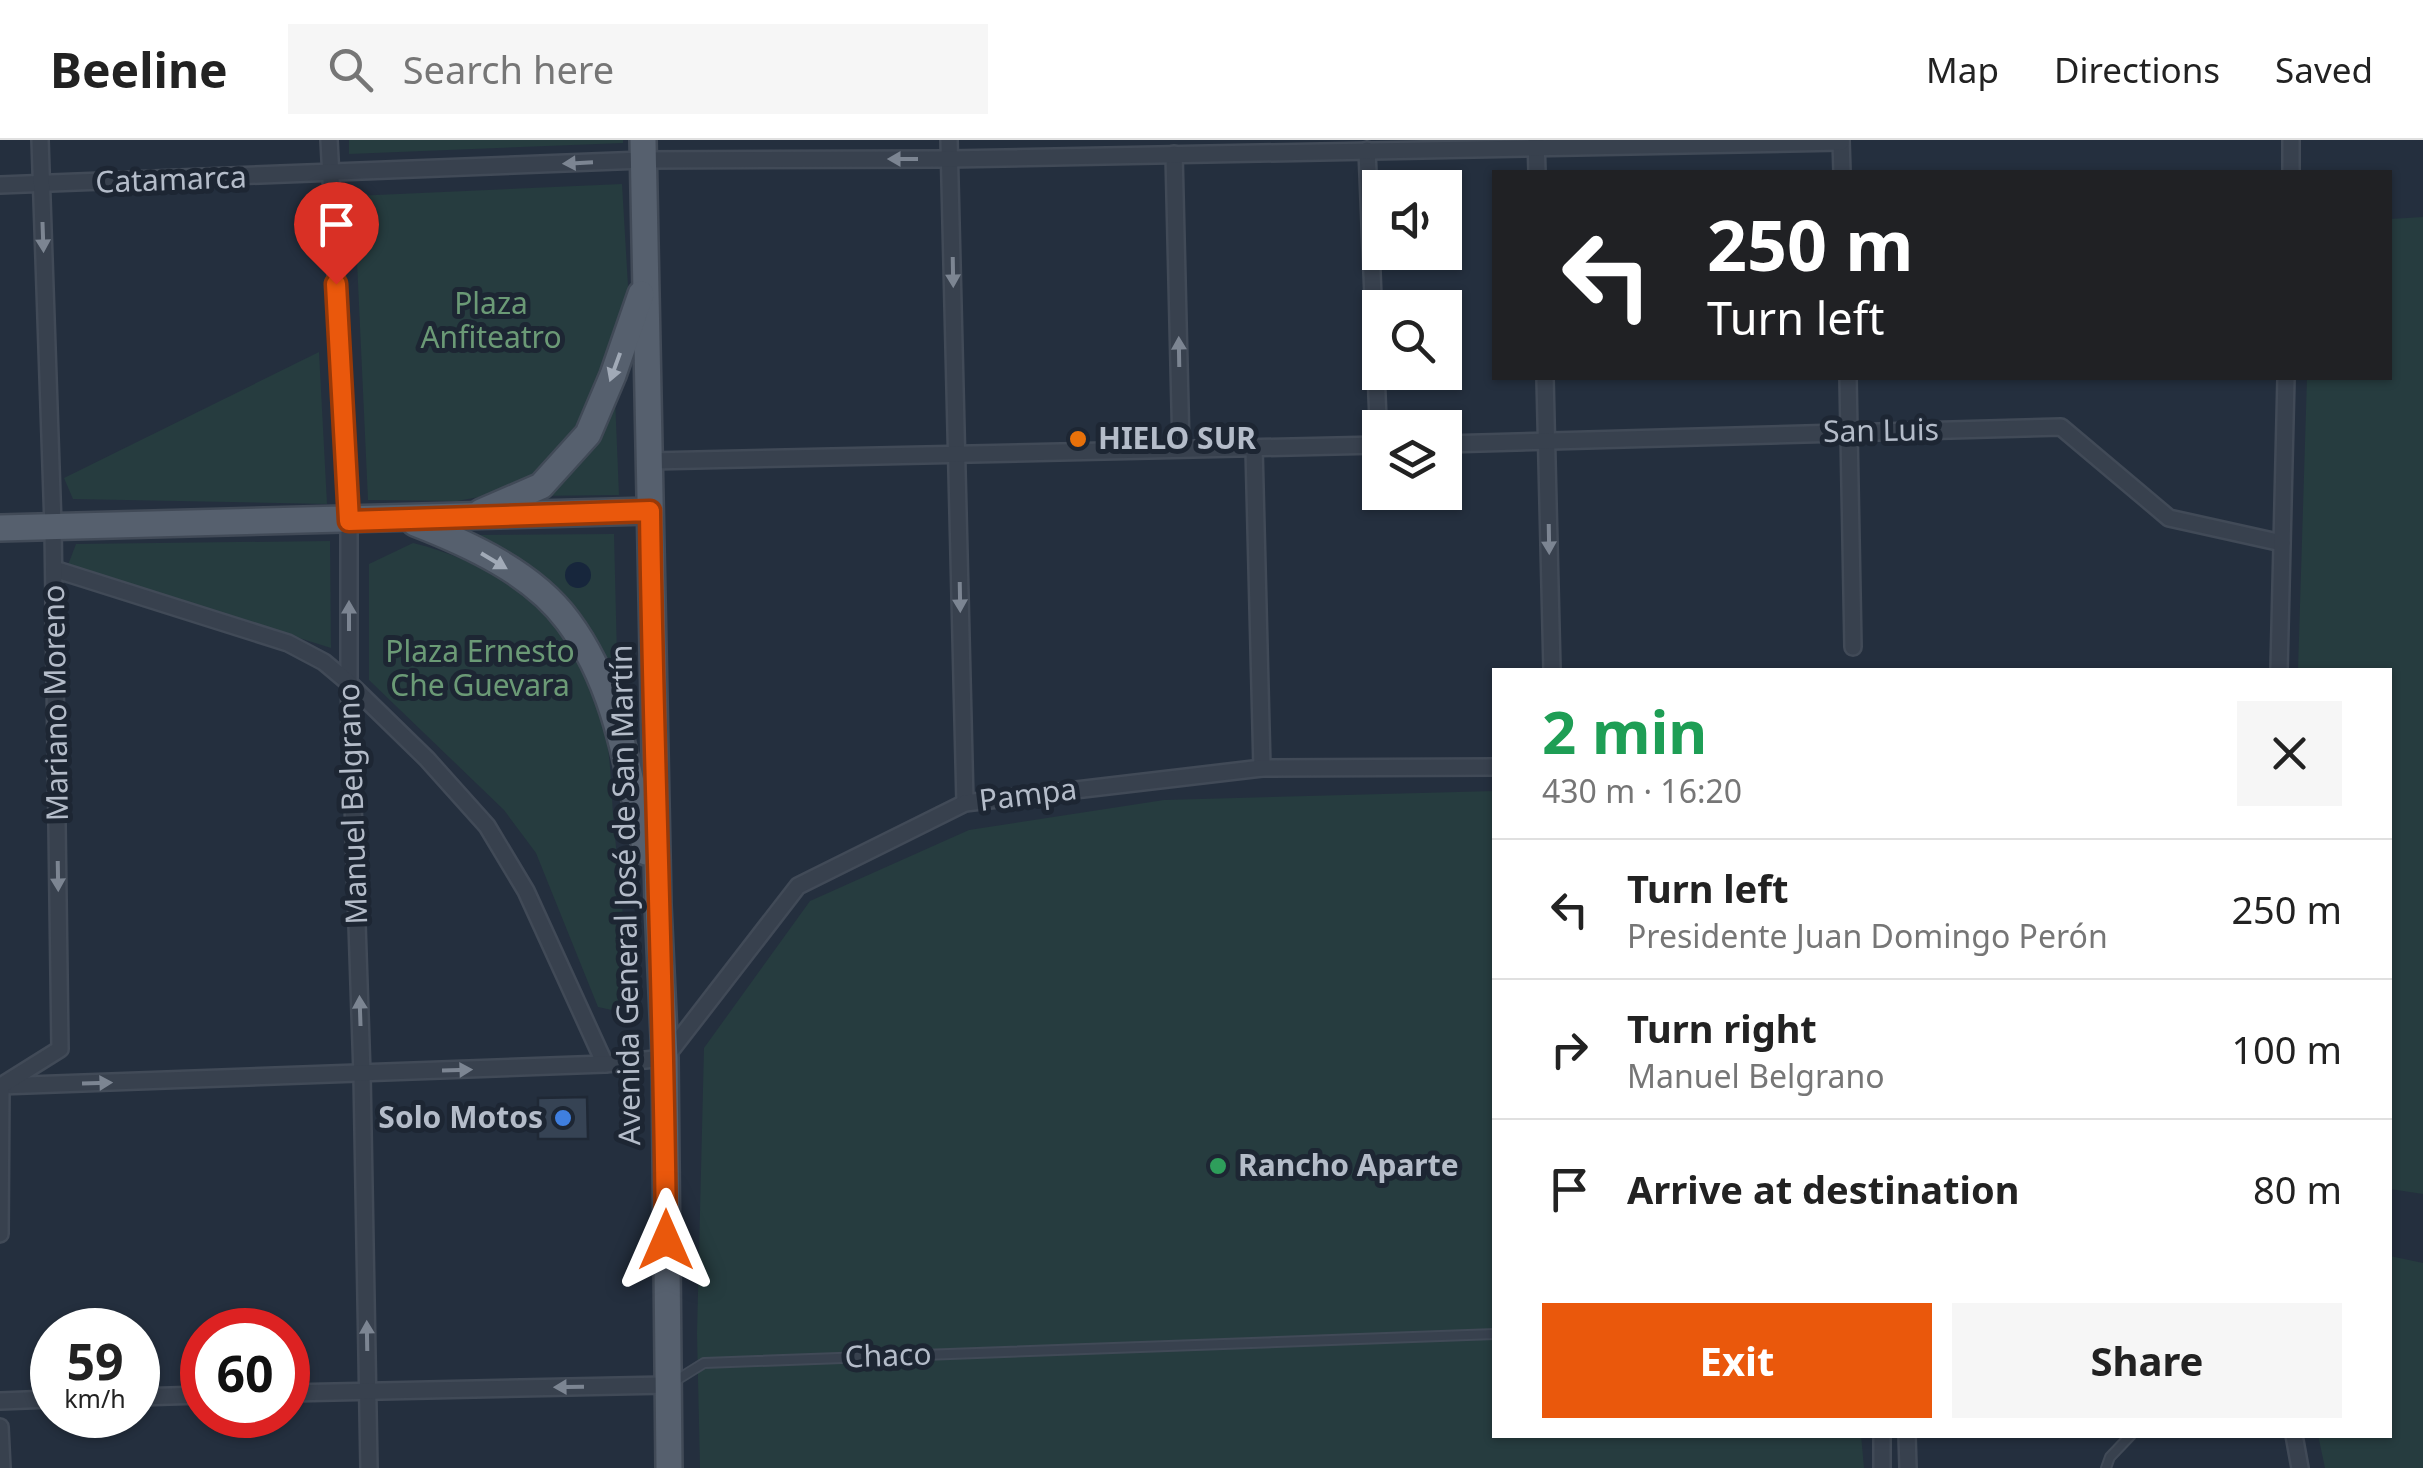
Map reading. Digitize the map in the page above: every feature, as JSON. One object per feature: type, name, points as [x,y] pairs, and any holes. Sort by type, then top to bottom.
[{"type":"main road","name":"Avenida General José de San Martín","points":[[643,150],[664,1058],[669,1468]]},
{"type":"main road","points":[[470,516],[541,486],[588,434],[647,275]]},
{"type":"main road","points":[[0,528],[650,511]]},
{"type":"main road","points":[[406,519],[474,548],[525,580],[568,620],[615,713],[658,905]]},
{"type":"street","name":"Mariano Moreno","points":[[0,1086],[60,1049],[54,569],[40,140]]},
{"type":"street","name":"Manuel Belgrano","points":[[329,140],[349,521],[348,683],[362,1074],[369,1468]]},
{"type":"street","points":[[950,140],[965,803]]},
{"type":"street","points":[[2290,170],[2291,140]]},
{"type":"street","name":"Catamarca","points":[[0,185],[331,174],[643,150],[950,159],[1174,154],[1243,146],[1368,150],[1841,141]]},
{"type":"street","points":[[1841,141],[1842,170]]},
{"type":"street","points":[[1536,144],[1537,170]]},
{"type":"street","points":[[1368,150],[1379,410]]},
{"type":"street","points":[[1174,154],[1181,450]]},
{"type":"street","points":[[1545,380],[1552,668]]},
{"type":"street","points":[[1848,380],[1853,647]]},
{"type":"street","points":[[2279,668],[2286,380]]},
{"type":"street","name":"San Luis","points":[[1462,444],[2061,427],[2170,518],[2282,543]]},
{"type":"street","points":[[651,461],[1362,445]]},
{"type":"street","points":[[1254,448],[1262,768]]},
{"type":"street","points":[[54,569],[288,642],[324,662],[348,683],[427,759],[487,826],[526,891],[606,1064]]},
{"type":"street","name":"Pampa","points":[[664,1058],[798,886],[965,803],[1262,768],[1492,767]]},
{"type":"street","points":[[0,1234],[0,1086],[606,1064],[664,1058]]},
{"type":"street","name":"Chaco","points":[[310,1392],[667,1386]]},
{"type":"street","points":[[0,1401],[30,1400]]},
{"type":"street","points":[[0,1427],[2,1468]]},
{"type":"street","points":[[1882,1438],[1882,1468]]},
{"type":"street","points":[[1907,1438],[1908,1468]]},
{"type":"street","points":[[2295,1438],[2300,1468]]},
{"type":"lane","name":"Chaco","points":[[667,1386],[704,1363],[1492,1334]]},
{"type":"lane","points":[[2106,1468],[2110,1457],[2128,1438]]},
{"type":"green space","points":[[349,140],[623,140],[623,143],[349,154]]},
{"type":"green space","name":"Plaza Anfiteatro","points":[[622,184],[630,320],[613,375],[541,486],[457,501],[368,500],[354,196]]},
{"type":"green space","points":[[2423,217],[2423,1194],[2392,1189],[2392,668],[2298,668],[2307,380],[2392,380],[2392,219]]},
{"type":"green space","points":[[319,352],[327,504],[73,499],[64,478]]},
{"type":"green space","points":[[615,398],[619,495],[530,496]]},
{"type":"green space","points":[[614,534],[618,698],[600,655],[467,535]]},
{"type":"green space","points":[[330,541],[331,648],[68,565],[76,544]]},
{"type":"green space","name":"Plaza Ernesto Che Guevara","points":[[413,543],[481,568],[537,608],[578,661],[593,693],[609,753],[632,1002],[621,1012],[598,1007],[536,853],[504,810],[369,680],[369,564]]},
{"type":"green space","points":[[1492,791],[1492,1438],[1861,1438],[1864,1468],[700,1468],[697,1334],[704,1048],[810,901],[969,830],[1164,800]]},
{"type":"green space","points":[[2392,1256],[2423,1263],[2423,1468],[2325,1468],[2319,1438],[2392,1438]]},
{"type":"water","points":[[578,562],[587,566],[591,575],[587,584],[578,588],[569,584],[565,575],[569,566]]},
{"type":"building","name":"Solo Motos","points":[[587,1097],[588,1139],[538,1139],[538,1098]]},
{"type":"place","name":"HIELO SUR","points":[[1078,439]]},
{"type":"place","name":"Solo Motos","points":[[563,1118]]},
{"type":"place","name":"Rancho Aparte","points":[[1218,1166]]},
{"type":"route","points":[[336,284],[349,521],[650,511],[666,1240]]}]
